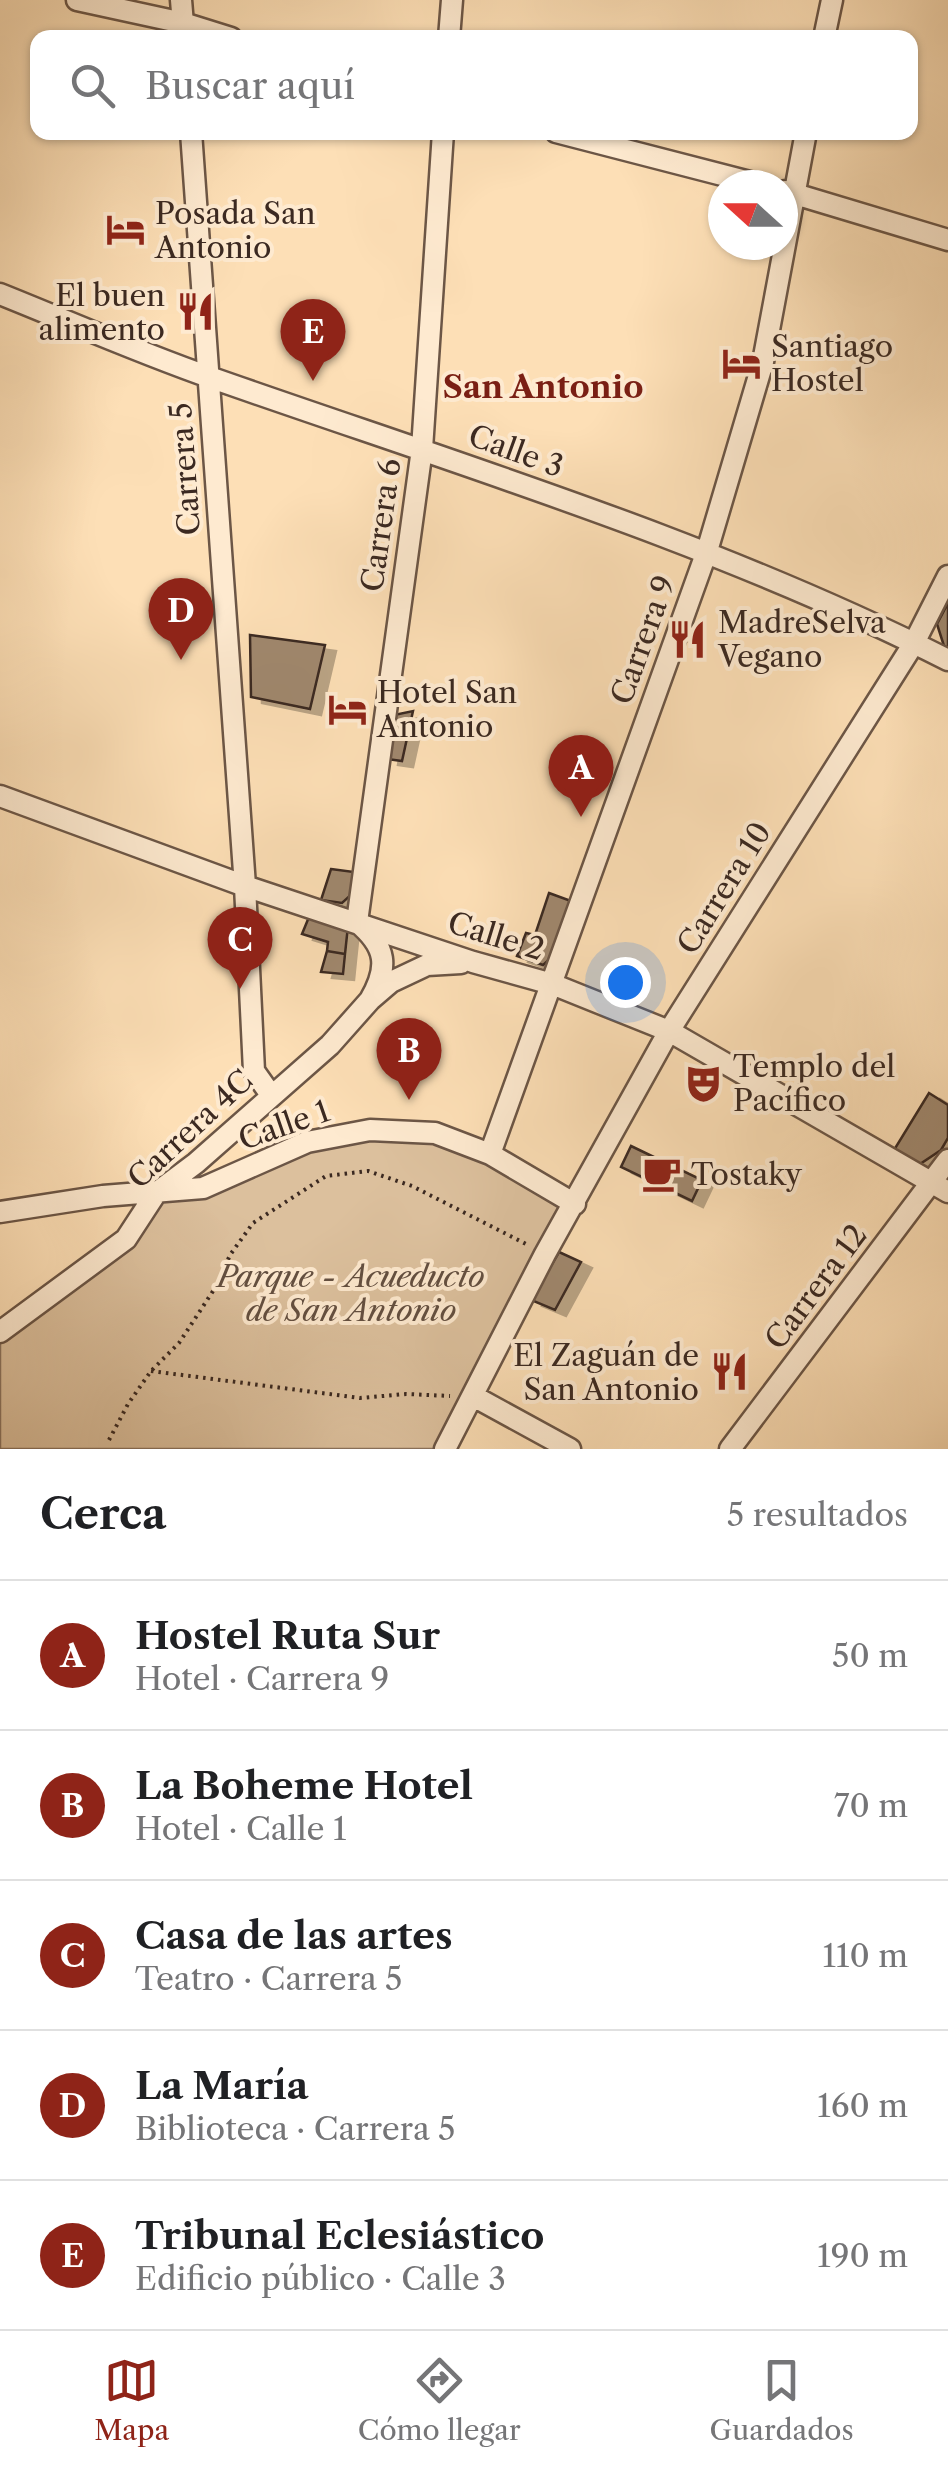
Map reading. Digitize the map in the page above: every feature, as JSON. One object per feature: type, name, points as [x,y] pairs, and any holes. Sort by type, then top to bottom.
[{"type":"street","points":[[77,0],[184,30],[182,0]]},
{"type":"street","points":[[450,30],[452,0]]},
{"type":"street","points":[[826,30],[832,0]]},
{"type":"street","name":"Carrera 5","points":[[192,140],[254,1071],[271,1095]]},
{"type":"street","name":"Carrera 6","points":[[358,922],[422,449],[442,140]]},
{"type":"street","points":[[587,140],[708,171]]},
{"type":"street","name":"Carrera 9","points":[[795,170],[804,140]]},
{"type":"street","points":[[798,195],[948,240]]},
{"type":"street","name":"Carrera 9","points":[[490,1154],[707,551],[764,362],[778,260]]},
{"type":"street","name":"Calle 3","points":[[0,294],[208,377],[707,551],[948,660]]},
{"type":"street","name":"Carrera 10","points":[[445,1449],[546,1254],[669,1031],[914,643],[948,576]]},
{"type":"street","name":"Calle 2","points":[[0,796],[244,886],[552,984],[669,1031],[940,1188]]},
{"type":"street","name":"Carrera 4C","points":[[358,922],[374,937],[383,958],[381,980],[370,1000]]},
{"type":"street","name":"Carrera 4C","points":[[0,1332],[126,1239],[156,1193],[196,1163],[330,1045],[370,1000],[410,971],[426,965],[473,962]]},
{"type":"street","name":"Calle 1","points":[[0,1212],[102,1196],[203,1188],[307,1142],[370,1130],[435,1133],[490,1154],[575,1204]]},
{"type":"street","name":"Carrera 12","points":[[730,1449],[940,1188],[948,1160]]},
{"type":"street","points":[[474,1397],[570,1449]]},
{"type":"path","points":[[109,1440],[151,1371],[179,1344],[252,1223],[326,1176],[368,1171],[412,1186],[546,1254]]},
{"type":"path","points":[[151,1371],[360,1398],[406,1394],[474,1397]]},
{"type":"green space","name":"Parque - Acueducto de San Antonio","points":[[435,1133],[575,1204],[445,1449],[0,1449],[0,1332],[126,1239],[156,1193],[203,1188],[307,1142]]},
{"type":"building","points":[[948,603],[948,648],[937,624]]},
{"type":"building","points":[[250,635],[325,645],[310,709],[251,697]]},
{"type":"building","points":[[413,711],[402,761],[387,759],[394,715]]},
{"type":"building","points":[[331,869],[354,872],[352,894],[342,903],[321,900]]},
{"type":"building","points":[[549,893],[571,901],[551,958],[543,965],[517,956],[526,933],[535,935]]},
{"type":"building","points":[[309,917],[348,926],[345,954],[327,951],[328,942],[302,934]]},
{"type":"building","points":[[327,951],[345,954],[343,974],[321,972]]},
{"type":"building","points":[[929,1093],[948,1105],[948,1138],[941,1150],[920,1164],[894,1150]]},
{"type":"building","name":"Tostaky","points":[[631,1146],[702,1180],[692,1201],[621,1167]]},
{"type":"building","points":[[559,1252],[581,1262],[555,1310],[531,1300]]},
{"type":"place","name":"Posada San Antonio","points":[[125,230]]},
{"type":"place","name":"El buen alimento","points":[[195,312]]},
{"type":"place","name":"Santiago Hostel","points":[[741,363]]},
{"type":"place","name":"Tribunal Eclesiástico","points":[[313,381]]},
{"type":"place","name":"MadreSelva Vegano","points":[[688,639]]},
{"type":"place","name":"La María","points":[[181,660]]},
{"type":"place","name":"Hotel San Antonio","points":[[347,709]]},
{"type":"place","name":"Hostel Ruta Sur","points":[[581,817]]},
{"type":"place","name":"Casa de las artes","points":[[240,989]]},
{"type":"place","name":"Templo del Pacífico","points":[[703,1083]]},
{"type":"place","name":"La Boheme Hotel","points":[[409,1100]]},
{"type":"place","name":"Tostaky","points":[[661,1174]]},
{"type":"place","name":"El Zaguán de San Antonio","points":[[729,1372]]},
{"type":"district","name":"San Antonio","points":[[543,386]]}]
